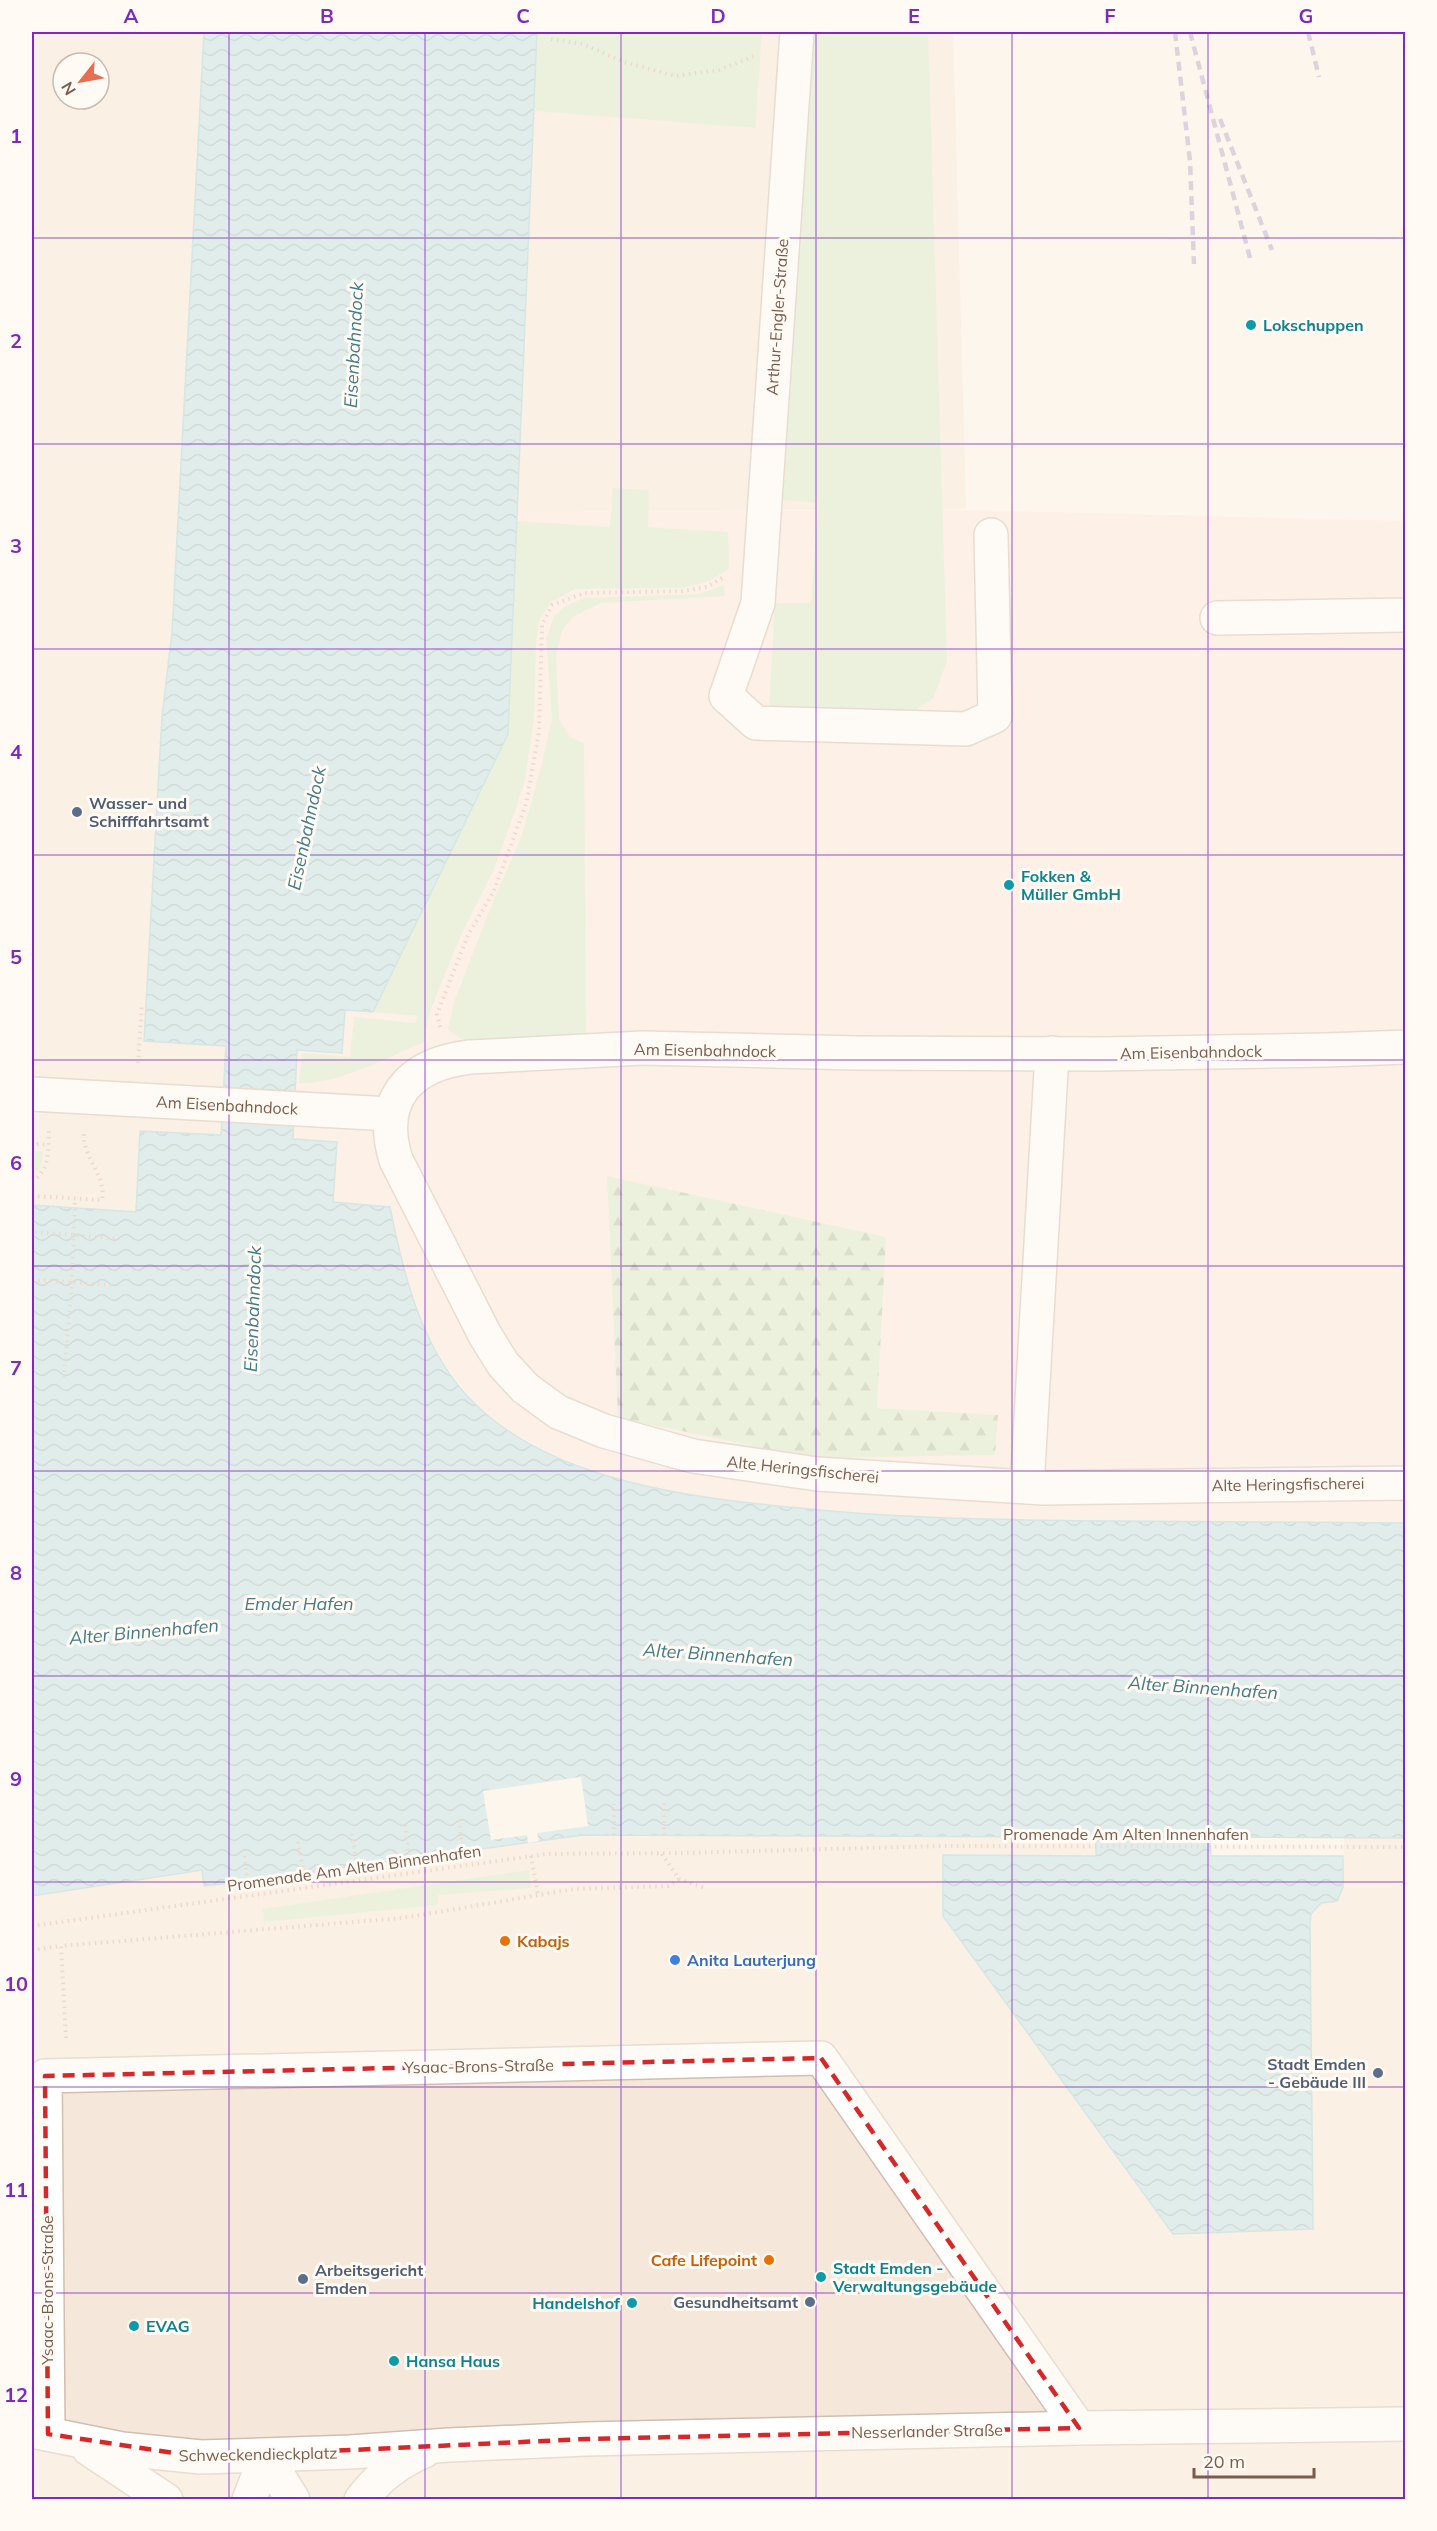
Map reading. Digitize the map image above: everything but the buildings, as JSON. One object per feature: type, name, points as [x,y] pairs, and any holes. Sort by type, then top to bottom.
[{"type":"street","name":"Arthur-Engler-Straße","points":[[796,35],[758,603],[726,696],[756,723],[966,729],[995,716],[991,535]]},
{"type":"street","points":[[1217,618],[1406,615]]},
{"type":"street","name":"Am Eisenbahndock","points":[[32,1094],[390,1114],[395,1100],[408,1081],[426,1069],[447,1060],[642,1048],[1052,1053],[1406,1047]]},
{"type":"street","points":[[1027,1487],[1052,1053]]},
{"type":"street","name":"Alte Heringsfischerei","points":[[390,1114],[391,1144],[396,1161],[485,1335],[503,1364],[525,1388],[558,1412],[604,1431],[693,1456],[817,1474],[1027,1487],[1406,1483]]},
{"type":"street","name":"Ysaac-Brons-Straße","points":[[50,2434],[56,2075],[821,2058],[1079,2428]]},
{"type":"street","name":"Nesserlander Straße","points":[[449,2445],[1079,2428],[1406,2424]]},
{"type":"street","points":[[50,2434],[101,2456],[166,2499]]},
{"type":"street","name":"Schweckendieckplatz","points":[[50,2434],[162,2455],[266,2456],[449,2445]]},
{"type":"street","points":[[361,2499],[385,2473],[399,2463],[424,2451],[449,2445]]},
{"type":"street","points":[[249,2499],[266,2456]]},
{"type":"street","points":[[266,2456],[293,2499]]},
{"type":"path","points":[[551,39],[583,44],[624,62],[675,76],[719,70],[796,35]]},
{"type":"path","points":[[447,1060],[437,1014],[468,935],[494,891],[526,804],[539,732],[542,625],[552,605],[585,593],[682,591],[707,587],[760,557]]},
{"type":"path","points":[[140,1041],[142,1003]]},
{"type":"path","points":[[32,1148],[38,1144],[48,1145]]},
{"type":"path","points":[[32,1196],[103,1199],[103,1185],[84,1148]]},
{"type":"path","points":[[32,1181],[38,1178],[45,1168],[48,1152]]},
{"type":"path","points":[[64,1378],[72,1283],[75,1199]]},
{"type":"path","points":[[35,1232],[119,1239]]},
{"type":"path","points":[[32,1280],[114,1285]]},
{"type":"path","points":[[664,1802],[664,1835]]},
{"type":"path","points":[[614,1804],[614,1835]]},
{"type":"path","points":[[459,1820],[462,1852]]},
{"type":"path","points":[[405,1825],[409,1859]]},
{"type":"path","points":[[352,1834],[357,1866]]},
{"type":"path","points":[[298,1842],[304,1874]]},
{"type":"path","name":"Promenade Am Alten Innenhafen","points":[[681,1853],[942,1846],[1406,1848]]},
{"type":"path","points":[[244,1850],[247,1881]]},
{"type":"path","points":[[662,1853],[679,1879],[705,1888]]},
{"type":"path","name":"Promenade Am Alten Binnenhafen","points":[[32,1926],[531,1856],[681,1853]]},
{"type":"path","points":[[531,1856],[538,1895]]},
{"type":"path","points":[[32,1950],[402,1918],[575,1889],[668,1886],[679,1879]]},
{"type":"path","points":[[56,2075],[61,1946]]},
{"type":"highlighted area","points":[[821,2058],[1079,2428],[586,2439],[201,2457],[48,2434],[45,2076]]},
{"type":"shaded area","points":[[32,32],[204,32],[172,633],[162,717],[144,1041],[226,1046],[221,1135],[140,1131],[136,1212],[32,1205]]},
{"type":"shaded area","points":[[537,32],[953,32],[966,509],[518,512]]},
{"type":"shaded area","points":[[965,510],[1405,521],[1405,1523],[1026,1521],[857,1514],[720,1501],[600,1474],[548,1452],[505,1429],[474,1403],[446,1366],[419,1319],[401,1264],[390,1207],[333,1202],[336,1142],[293,1139],[297,1050],[345,1010],[508,734],[518,512]]},
{"type":"shaded area","points":[[583,1835],[1096,1837],[1096,1856],[943,1855],[1172,2234],[1313,2229],[1311,1914],[1321,1903],[1337,1901],[1343,1887],[1344,1837],[1405,1838],[1405,2499],[32,2500],[32,1896],[203,1870],[204,1886]]},
{"type":"green space","points":[[538,32],[762,32],[755,128],[533,111]]},
{"type":"green space","points":[[814,32],[928,32],[947,661],[933,699],[914,711],[769,708],[775,603],[811,603],[818,503],[783,500]]},
{"type":"green space","points":[[613,488],[649,490],[648,527],[728,532],[729,569],[709,581],[684,588],[575,589],[551,602],[539,621],[534,720],[525,779],[494,869],[460,937],[430,1011],[424,1042],[345,1075],[312,1083],[299,1083],[302,1053],[350,1057],[354,1017],[416,1023],[417,1016],[373,1012],[508,734],[517,521],[610,527]]},
{"type":"green space","points":[[724,585],[725,596],[601,603],[574,616],[562,630],[556,656],[559,719],[570,737],[584,743],[586,1035],[466,1042],[448,1030],[454,1002],[522,835],[542,763],[552,718],[546,639],[554,616],[564,607],[583,598],[699,594]]},
{"type":"green space","points":[[34,1151],[43,1152],[39,1168],[32,1176],[32,1153]]},
{"type":"green space","points":[[607,1176],[886,1237],[877,1408],[998,1415],[995,1455],[812,1458],[618,1418]]},
{"type":"green space","points":[[529,1870],[531,1888],[438,1895],[438,1905],[264,1922],[263,1909]]},
{"type":"water","name":"Emder Hafen","points":[[204,32],[537,32],[508,734],[373,1012],[345,1010],[342,1053],[297,1050],[293,1139],[337,1142],[333,1202],[390,1207],[402,1260],[418,1312],[441,1361],[475,1404],[508,1430],[544,1452],[585,1469],[627,1482],[715,1498],[879,1515],[1038,1520],[1405,1523],[1405,1838],[1210,1837],[1211,1856],[1343,1856],[1343,1887],[1337,1901],[1321,1903],[1311,1914],[1310,1923],[1313,2229],[1173,2234],[943,1916],[943,1855],[1096,1856],[1096,1837],[583,1835],[204,1886],[202,1870],[32,1896],[32,1205],[136,1212],[140,1131],[221,1135],[226,1046],[144,1041],[162,717],[172,633]]},
{"type":"pier","points":[[581,1777],[588,1826],[537,1833],[539,1841],[528,1843],[527,1835],[491,1840],[483,1791]]},
{"type":"railway","points":[[1175,32],[1190,161],[1194,264]]},
{"type":"railway","points":[[1190,32],[1250,258]]},
{"type":"railway","points":[[1308,32],[1319,77]]},
{"type":"railway","points":[[1220,119],[1272,250]]},
{"type":"place","name":"Lokschuppen","points":[[1251,325]]},
{"type":"place","name":"Wasser- und Schifffahrtsamt","points":[[77,812]]},
{"type":"place","name":"Fokken & Müller GmbH","points":[[1009,885]]},
{"type":"place","name":"Kabajs","points":[[505,1941]]},
{"type":"place","name":"Anita Lauterjung","points":[[675,1960]]},
{"type":"place","name":"Stadt Emden - Gebäude III","points":[[1378,2073]]},
{"type":"place","name":"Cafe Lifepoint","points":[[769,2260]]},
{"type":"place","name":"Stadt Emden - Verwaltungsgebäude","points":[[821,2277]]},
{"type":"place","name":"Arbeitsgericht Emden","points":[[303,2279]]},
{"type":"place","name":"Gesundheitsamt","points":[[810,2302]]},
{"type":"place","name":"Handelshof","points":[[632,2303]]},
{"type":"place","name":"EVAG","points":[[134,2326]]},
{"type":"place","name":"Hansa Haus","points":[[394,2361]]},
{"type":"water label","name":"Eisenbahndock","points":[[354,345]]},
{"type":"water label","name":"Eisenbahndock","points":[[307,828]]},
{"type":"water label","name":"Eisenbahndock","points":[[253,1309]]},
{"type":"water label","name":"Alter Binnenhafen","points":[[144,1632]]},
{"type":"water label","name":"Alter Binnenhafen","points":[[718,1655]]},
{"type":"water label","name":"Alter Binnenhafen","points":[[1203,1688]]}]
